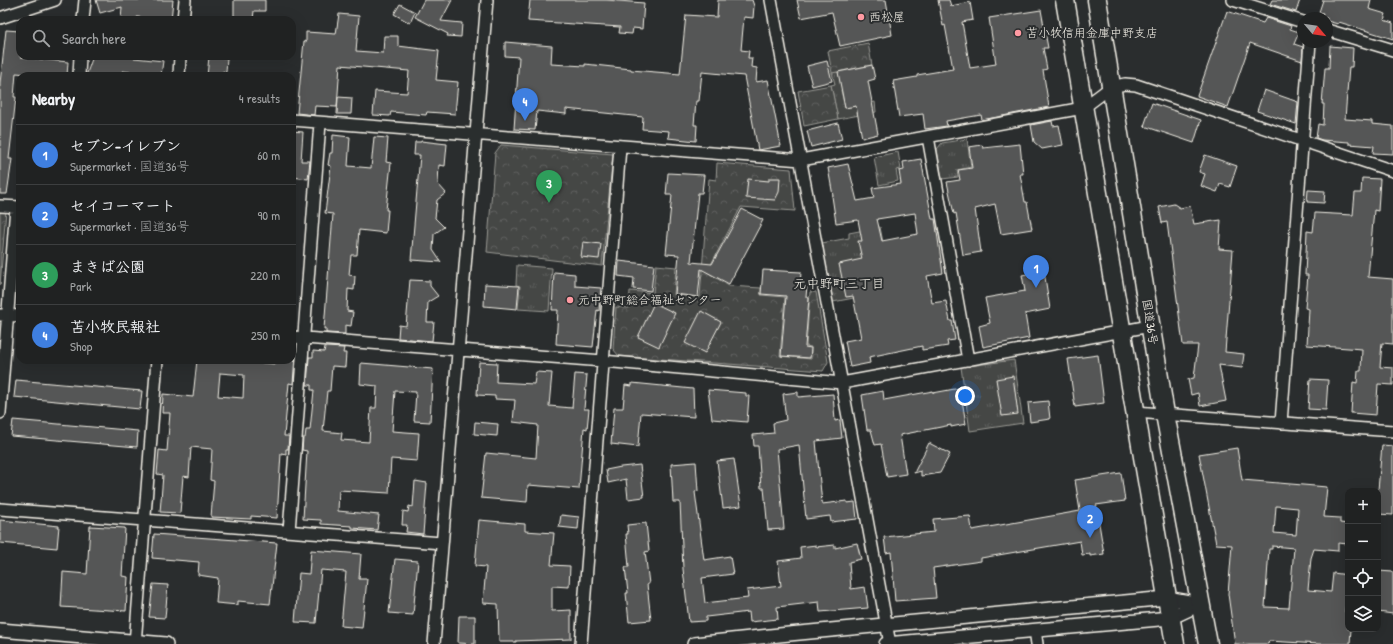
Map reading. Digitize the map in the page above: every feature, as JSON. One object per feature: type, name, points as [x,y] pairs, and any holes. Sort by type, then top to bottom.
[{"type":"highway","points":[[1065,0],[1175,644]]},
{"type":"highway","name":"国道36号","points":[[1097,0],[1165,414],[1208,644]]},
{"type":"street","points":[[0,18],[44,2],[55,0]]},
{"type":"street","points":[[83,16],[85,0]]},
{"type":"street","points":[[183,16],[185,0]]},
{"type":"street","points":[[434,644],[486,0]]},
{"type":"street","points":[[771,0],[890,644]]},
{"type":"street","points":[[1233,0],[1297,20]]},
{"type":"street","points":[[1333,32],[1393,50]]},
{"type":"street","points":[[1281,423],[1310,48]]},
{"type":"street","points":[[79,72],[80,60]]},
{"type":"street","points":[[179,72],[180,60]]},
{"type":"street","points":[[296,120],[801,160],[1083,108],[1111,86],[1125,84],[1136,85],[1393,171]]},
{"type":"street","points":[[289,531],[320,123]]},
{"type":"street","points":[[928,137],[968,360]]},
{"type":"street","points":[[581,644],[620,147]]},
{"type":"street","points":[[0,206],[16,207]]},
{"type":"street","points":[[0,413],[4,315],[16,222]]},
{"type":"street","points":[[4,315],[16,316]]},
{"type":"street","points":[[296,337],[603,361],[842,383],[1150,326]]},
{"type":"street","points":[[136,643],[157,364]]},
{"type":"street","points":[[1135,412],[1393,431]]},
{"type":"street","points":[[0,508],[442,543]]},
{"type":"street","points":[[694,644],[788,639],[887,625],[1167,598],[1200,604]]},
{"type":"street","points":[[886,644],[1170,618],[1200,604]]},
{"type":"street","points":[[0,630],[94,641],[166,644]]},
{"type":"street","points":[[1035,630],[1037,644]]},
{"type":"green space","points":[[868,43],[872,65],[832,73],[828,51]]},
{"type":"green space","points":[[846,70],[850,88],[841,90],[845,108],[875,102],[876,112],[838,119],[831,85],[835,84],[832,73]]},
{"type":"green space","points":[[831,85],[838,119],[804,126],[798,91]]},
{"type":"green space","points":[[967,139],[971,167],[957,170],[958,177],[942,179],[937,149],[942,143]]},
{"type":"green space","points":[[501,145],[613,154],[602,266],[487,252],[495,153]]},
{"type":"green space","points":[[898,152],[901,169],[896,170],[898,181],[879,185],[874,157]]},
{"type":"green space","points":[[717,163],[791,169],[795,211],[741,207],[707,272],[729,286],[761,288],[761,295],[785,297],[780,356],[811,359],[811,347],[806,346],[810,292],[816,292],[828,362],[823,371],[619,356],[613,349],[616,307],[629,308],[630,291],[653,293],[656,265],[676,267],[674,295],[700,297],[709,179],[716,180]]},
{"type":"green space","points":[[0,210],[6,210],[0,285]]},
{"type":"green space","points":[[880,227],[890,291],[833,302],[822,243],[849,238],[849,233]]},
{"type":"green space","points":[[517,265],[552,268],[549,311],[518,309],[520,286],[516,285]]},
{"type":"green space","points":[[1014,360],[1023,423],[970,431],[961,367]]},
{"type":"building","points":[[96,0],[173,0],[171,16],[121,16],[122,7],[100,13]]},
{"type":"building","points":[[234,0],[265,0],[265,11],[254,11],[253,16],[234,16]]},
{"type":"building","points":[[424,0],[452,0],[441,21],[462,23],[461,37],[447,36],[448,34],[415,17]]},
{"type":"building","points":[[530,0],[606,0],[644,3],[642,29],[633,28],[632,34],[619,33],[620,27],[528,21]]},
{"type":"building","points":[[718,0],[752,0],[754,6],[753,18],[744,17],[741,50],[749,51],[748,58],[752,58],[751,67],[757,68],[756,82],[768,80],[781,146],[758,150],[744,76],[702,72],[699,101],[696,101],[694,125],[697,125],[696,141],[668,138],[669,131],[642,129],[643,117],[566,109],[566,114],[537,111],[535,130],[514,129],[519,57],[505,56],[505,42],[552,46],[551,64],[585,66],[585,64],[680,74],[686,15],[717,17]]},
{"type":"building","name":"西松屋","points":[[797,0],[886,0],[892,35],[840,46],[832,12],[801,18]]},
{"type":"building","points":[[938,0],[949,0],[951,6],[970,2],[973,20],[962,22],[970,68],[996,64],[989,18],[1041,10],[1048,48],[1043,48],[1047,69],[1043,70],[1049,107],[982,120],[981,115],[946,121],[947,126],[925,129],[923,114],[899,117],[893,81],[953,69],[945,25],[943,26]]},
{"type":"building","points":[[1272,0],[1300,0],[1296,12],[1270,4]]},
{"type":"building","points":[[1323,0],[1371,0],[1369,9],[1386,14],[1384,20],[1393,23],[1393,39],[1339,22],[1338,24],[1333,23],[1333,12],[1319,12]]},
{"type":"building","points":[[400,4],[415,12],[410,23],[394,14]]},
{"type":"building","points":[[1227,11],[1263,23],[1266,18],[1291,26],[1290,29],[1297,31],[1297,37],[1294,44],[1297,45],[1297,48],[1303,48],[1302,61],[1250,43],[1228,107],[1197,96]]},
{"type":"building","points":[[339,14],[359,16],[356,51],[383,53],[384,36],[398,36],[398,46],[439,51],[436,80],[458,82],[455,114],[427,112],[426,115],[391,112],[390,116],[373,115],[375,91],[407,93],[409,71],[340,65],[337,107],[315,106],[314,115],[297,113],[306,32],[336,34]]},
{"type":"building","points":[[6,30],[16,31],[16,60],[49,60],[68,62],[67,72],[16,72],[14,97],[16,97],[9,159],[12,159],[7,194],[0,194],[0,83]]},
{"type":"building","points":[[1333,46],[1353,48],[1352,67],[1349,67],[1345,119],[1372,121],[1372,124],[1393,126],[1393,154],[1373,153],[1374,146],[1349,144],[1349,142],[1322,140],[1316,138],[1318,124],[1323,125],[1324,104],[1322,104],[1325,68],[1329,68],[1330,48],[1333,48]]},
{"type":"building","points":[[92,60],[163,61],[161,72],[87,72]]},
{"type":"building","points":[[209,60],[227,60],[226,72],[207,72]]},
{"type":"building","points":[[827,61],[832,81],[812,86],[807,66]]},
{"type":"building","points":[[872,65],[875,79],[868,81],[878,134],[862,138],[856,106],[845,108],[838,72]]},
{"type":"building","points":[[1264,90],[1298,102],[1296,124],[1257,111]]},
{"type":"building","points":[[338,97],[352,98],[351,114],[337,114]]},
{"type":"building","points":[[1152,103],[1201,120],[1194,143],[1144,126]]},
{"type":"building","points":[[1052,121],[1053,126],[1059,125],[1063,145],[1042,149],[1034,142],[1031,125]]},
{"type":"building","points":[[838,123],[842,139],[811,147],[807,131]]},
{"type":"building","points":[[296,131],[303,132],[301,161],[310,161],[308,179],[296,178]]},
{"type":"building","points":[[333,135],[350,137],[348,166],[371,168],[374,137],[388,138],[386,162],[391,163],[386,210],[388,210],[386,233],[359,230],[357,255],[351,255],[349,275],[355,276],[354,290],[348,289],[347,311],[353,312],[351,326],[345,325],[345,334],[326,333],[326,329],[324,329],[333,214],[325,213],[331,166],[328,165],[330,153],[332,153]]},
{"type":"building","points":[[421,141],[447,144],[445,166],[439,165],[438,184],[446,193],[437,200],[435,218],[444,227],[434,234],[433,250],[441,262],[411,260],[420,155],[414,155],[415,142]]},
{"type":"building","points":[[1020,144],[1023,174],[1020,174],[1032,229],[1001,234],[995,204],[975,209],[981,252],[963,255],[956,213],[954,214],[947,182],[960,180],[958,170],[972,168],[969,147],[982,145],[983,148]]},
{"type":"building","points":[[1205,155],[1237,166],[1230,187],[1220,184],[1217,192],[1201,186],[1205,174],[1199,172]]},
{"type":"building","points":[[921,159],[932,219],[935,219],[943,273],[927,276],[932,303],[946,301],[950,321],[952,321],[955,340],[947,341],[948,346],[922,350],[922,346],[869,357],[870,363],[850,367],[845,341],[861,338],[853,296],[846,297],[839,264],[862,259],[858,241],[862,241],[858,220],[836,223],[828,168],[848,164],[857,201],[874,198],[872,188],[901,184],[899,171],[904,170],[903,162]],"holes":[[[915,213],[918,234],[882,241],[877,219]]]},
{"type":"building","points":[[668,173],[704,175],[702,193],[698,193],[691,262],[712,264],[742,209],[763,220],[729,284],[701,269],[698,297],[675,294],[679,255],[666,254],[672,195],[666,195]]},
{"type":"building","points":[[769,178],[780,178],[779,192],[775,200],[746,198],[748,179],[769,181]]},
{"type":"building","points":[[1362,178],[1380,179],[1378,211],[1374,210],[1368,277],[1393,279],[1393,344],[1382,343],[1380,367],[1393,368],[1393,385],[1378,384],[1376,415],[1351,413],[1353,382],[1357,383],[1358,371],[1361,371],[1362,349],[1307,345],[1309,309],[1305,308],[1308,275],[1305,275],[1307,231],[1313,232],[1315,213],[1353,215],[1355,193],[1361,193]]},
{"type":"building","points":[[1308,190],[1325,191],[1324,203],[1307,202]]},
{"type":"building","points":[[1174,204],[1180,208],[1190,206],[1194,224],[1221,220],[1219,249],[1233,250],[1225,352],[1244,354],[1242,368],[1219,365],[1226,401],[1200,406],[1198,393],[1191,395],[1188,379],[1194,378],[1198,345],[1183,345],[1167,222],[1162,223],[1159,207]]},
{"type":"building","points":[[583,242],[601,244],[599,259],[581,257]]},
{"type":"building","points":[[619,261],[654,265],[651,291],[633,289],[634,278],[618,276]]},
{"type":"building","points":[[763,270],[801,272],[800,286],[807,286],[806,297],[809,298],[805,347],[811,348],[810,358],[781,356],[786,296],[761,294]]},
{"type":"building","points":[[1044,271],[1050,309],[1025,314],[1029,338],[983,347],[979,326],[990,323],[985,298],[1025,291],[1022,275]]},
{"type":"building","points":[[554,272],[575,274],[575,286],[601,288],[593,347],[556,344],[558,310],[552,310]]},
{"type":"building","points":[[410,280],[430,281],[430,286],[438,296],[428,302],[427,322],[434,322],[432,341],[398,338],[399,325],[406,326]]},
{"type":"building","points":[[485,284],[519,286],[517,309],[484,306]]},
{"type":"building","points":[[654,303],[675,313],[659,347],[638,337]]},
{"type":"building","points":[[701,311],[721,322],[705,353],[685,343]]},
{"type":"building","points":[[325,347],[344,348],[343,353],[346,353],[345,367],[332,366],[330,391],[327,391],[323,431],[342,433],[341,440],[369,442],[371,408],[376,408],[377,386],[360,384],[361,363],[433,369],[430,422],[414,421],[416,392],[395,391],[392,431],[419,433],[417,461],[391,459],[389,493],[339,490],[338,511],[379,515],[377,530],[352,528],[352,526],[321,524],[321,520],[303,519],[307,451],[302,450],[303,438],[305,438],[306,430],[310,430],[314,390],[311,390],[311,385],[307,385],[309,357],[313,357],[313,351],[324,352]]},
{"type":"building","points":[[1098,355],[1104,403],[1075,407],[1068,359]]},
{"type":"building","points":[[479,362],[497,363],[496,382],[534,384],[536,372],[552,373],[549,406],[572,408],[575,374],[587,375],[584,409],[589,409],[587,429],[584,428],[579,489],[528,485],[527,502],[481,498],[486,453],[536,458],[538,425],[513,422],[515,400],[495,399],[495,396],[477,395]]},
{"type":"building","points":[[197,364],[294,364],[293,384],[289,383],[284,436],[289,436],[288,449],[286,449],[286,454],[281,453],[277,518],[251,516],[251,519],[211,517],[214,481],[210,480],[212,449],[191,447],[189,477],[183,476],[180,513],[160,512],[163,475],[157,474],[159,450],[167,451],[170,413],[162,413],[163,394],[193,397]],"holes":[[[220,373],[244,375],[243,398],[218,396]]]},
{"type":"building","points":[[1013,376],[1018,414],[1002,416],[996,379]]},
{"type":"building","points":[[1310,379],[1328,380],[1326,410],[1308,409]]},
{"type":"building","points":[[16,380],[142,391],[140,409],[14,397]]},
{"type":"building","points":[[632,383],[693,389],[694,417],[641,413],[638,447],[611,444],[614,408],[623,408],[625,385],[632,386]]},
{"type":"building","points":[[960,388],[966,424],[951,427],[951,425],[900,435],[906,474],[887,477],[881,444],[875,445],[871,430],[867,430],[862,395],[883,391],[884,400],[933,391],[933,393]]},
{"type":"building","points":[[708,390],[746,393],[746,396],[749,396],[747,422],[712,419]]},
{"type":"building","points":[[798,392],[798,397],[833,394],[835,421],[840,420],[842,438],[816,441],[822,504],[847,501],[847,503],[855,502],[857,519],[831,522],[830,516],[806,519],[799,445],[777,449],[784,529],[768,530],[764,488],[761,488],[758,446],[754,446],[753,435],[774,433],[773,423],[786,420],[783,394]]},
{"type":"building","points":[[1048,401],[1050,419],[1030,422],[1028,403]]},
{"type":"building","points":[[13,420],[138,431],[137,447],[11,436]]},
{"type":"building","points":[[475,422],[498,424],[497,436],[474,434]]},
{"type":"building","points":[[929,443],[950,454],[940,473],[921,476],[921,471],[914,473]]},
{"type":"building","points":[[1382,445],[1393,446],[1393,515],[1381,514],[1381,488],[1378,488]]},
{"type":"building","points":[[1237,448],[1242,480],[1327,487],[1324,517],[1340,518],[1340,523],[1345,524],[1345,544],[1338,543],[1338,551],[1314,549],[1311,558],[1308,590],[1331,592],[1333,573],[1345,575],[1345,632],[1351,632],[1350,644],[1269,641],[1268,644],[1235,644],[1228,594],[1232,545],[1216,544],[1199,454]],"holes":[[[1276,506],[1298,508],[1296,535],[1274,533]],[[1272,546],[1294,548],[1289,608],[1265,607],[1269,549],[1272,549]]]},
{"type":"building","points":[[734,459],[741,506],[723,508],[717,461]]},
{"type":"building","points":[[696,462],[698,491],[695,492],[704,560],[730,556],[733,574],[702,578],[705,603],[748,598],[747,590],[781,586],[778,561],[801,558],[800,547],[835,545],[835,548],[857,543],[861,559],[849,562],[851,589],[865,587],[868,608],[820,612],[819,602],[777,607],[778,619],[750,622],[749,612],[706,617],[706,621],[689,622],[683,569],[680,502],[673,502],[671,464]]},
{"type":"building","points":[[640,465],[644,497],[628,499],[626,479],[608,483],[606,470]]},
{"type":"building","points":[[1121,473],[1125,501],[1096,505],[1104,554],[1090,556],[1090,554],[1082,555],[1080,541],[981,558],[981,561],[933,568],[936,598],[895,601],[891,552],[886,553],[884,537],[934,532],[933,519],[970,516],[972,530],[1080,511],[1075,480]]},
{"type":"building","points":[[415,481],[427,483],[423,534],[406,532],[407,525],[402,525],[403,511],[408,512],[409,506],[413,507]]},
{"type":"building","points":[[561,515],[579,517],[578,529],[559,527]]},
{"type":"building","points":[[0,520],[59,526],[57,548],[0,543]]},
{"type":"building","points":[[479,520],[525,524],[525,531],[554,533],[551,565],[570,566],[569,587],[552,586],[552,611],[571,610],[571,639],[499,642],[498,604],[483,603],[486,567],[475,566]]},
{"type":"building","points":[[646,523],[649,551],[645,552],[651,620],[629,622],[625,567],[629,567],[626,534],[628,534],[627,525]]},
{"type":"building","points":[[90,526],[125,528],[122,576],[128,577],[126,611],[61,607],[63,572],[87,574]]},
{"type":"building","points":[[154,534],[277,543],[270,604],[238,601],[238,605],[216,603],[218,578],[198,575],[199,562],[152,558]]},
{"type":"building","points":[[311,550],[361,554],[359,579],[367,579],[362,628],[341,626],[346,572],[321,570],[316,623],[295,622],[299,573],[309,574]]},
{"type":"building","points":[[395,559],[418,561],[413,615],[389,613]]},
{"type":"building","points":[[1381,571],[1393,572],[1393,614],[1381,612]]},
{"type":"building","points":[[153,584],[168,585],[165,618],[149,617]]},
{"type":"building","points":[[459,616],[475,616],[475,644],[458,643]]},
{"type":"place","name":"西松屋","points":[[861,17]]},
{"type":"place","name":"苫小牧信用金庫中野支店","points":[[1018,33]]},
{"type":"place","name":"苫小牧民報社","points":[[525,121]]},
{"type":"place","name":"まきば公園","points":[[549,203]]},
{"type":"place","name":"セブン-イレブン","points":[[1036,288]]},
{"type":"place","name":"元中野町総合福祉センター","points":[[570,300]]},
{"type":"place","name":"セイコーマート","points":[[1090,538]]},
{"type":"district","name":"元中野町三丁目","points":[[839,283]]}]
